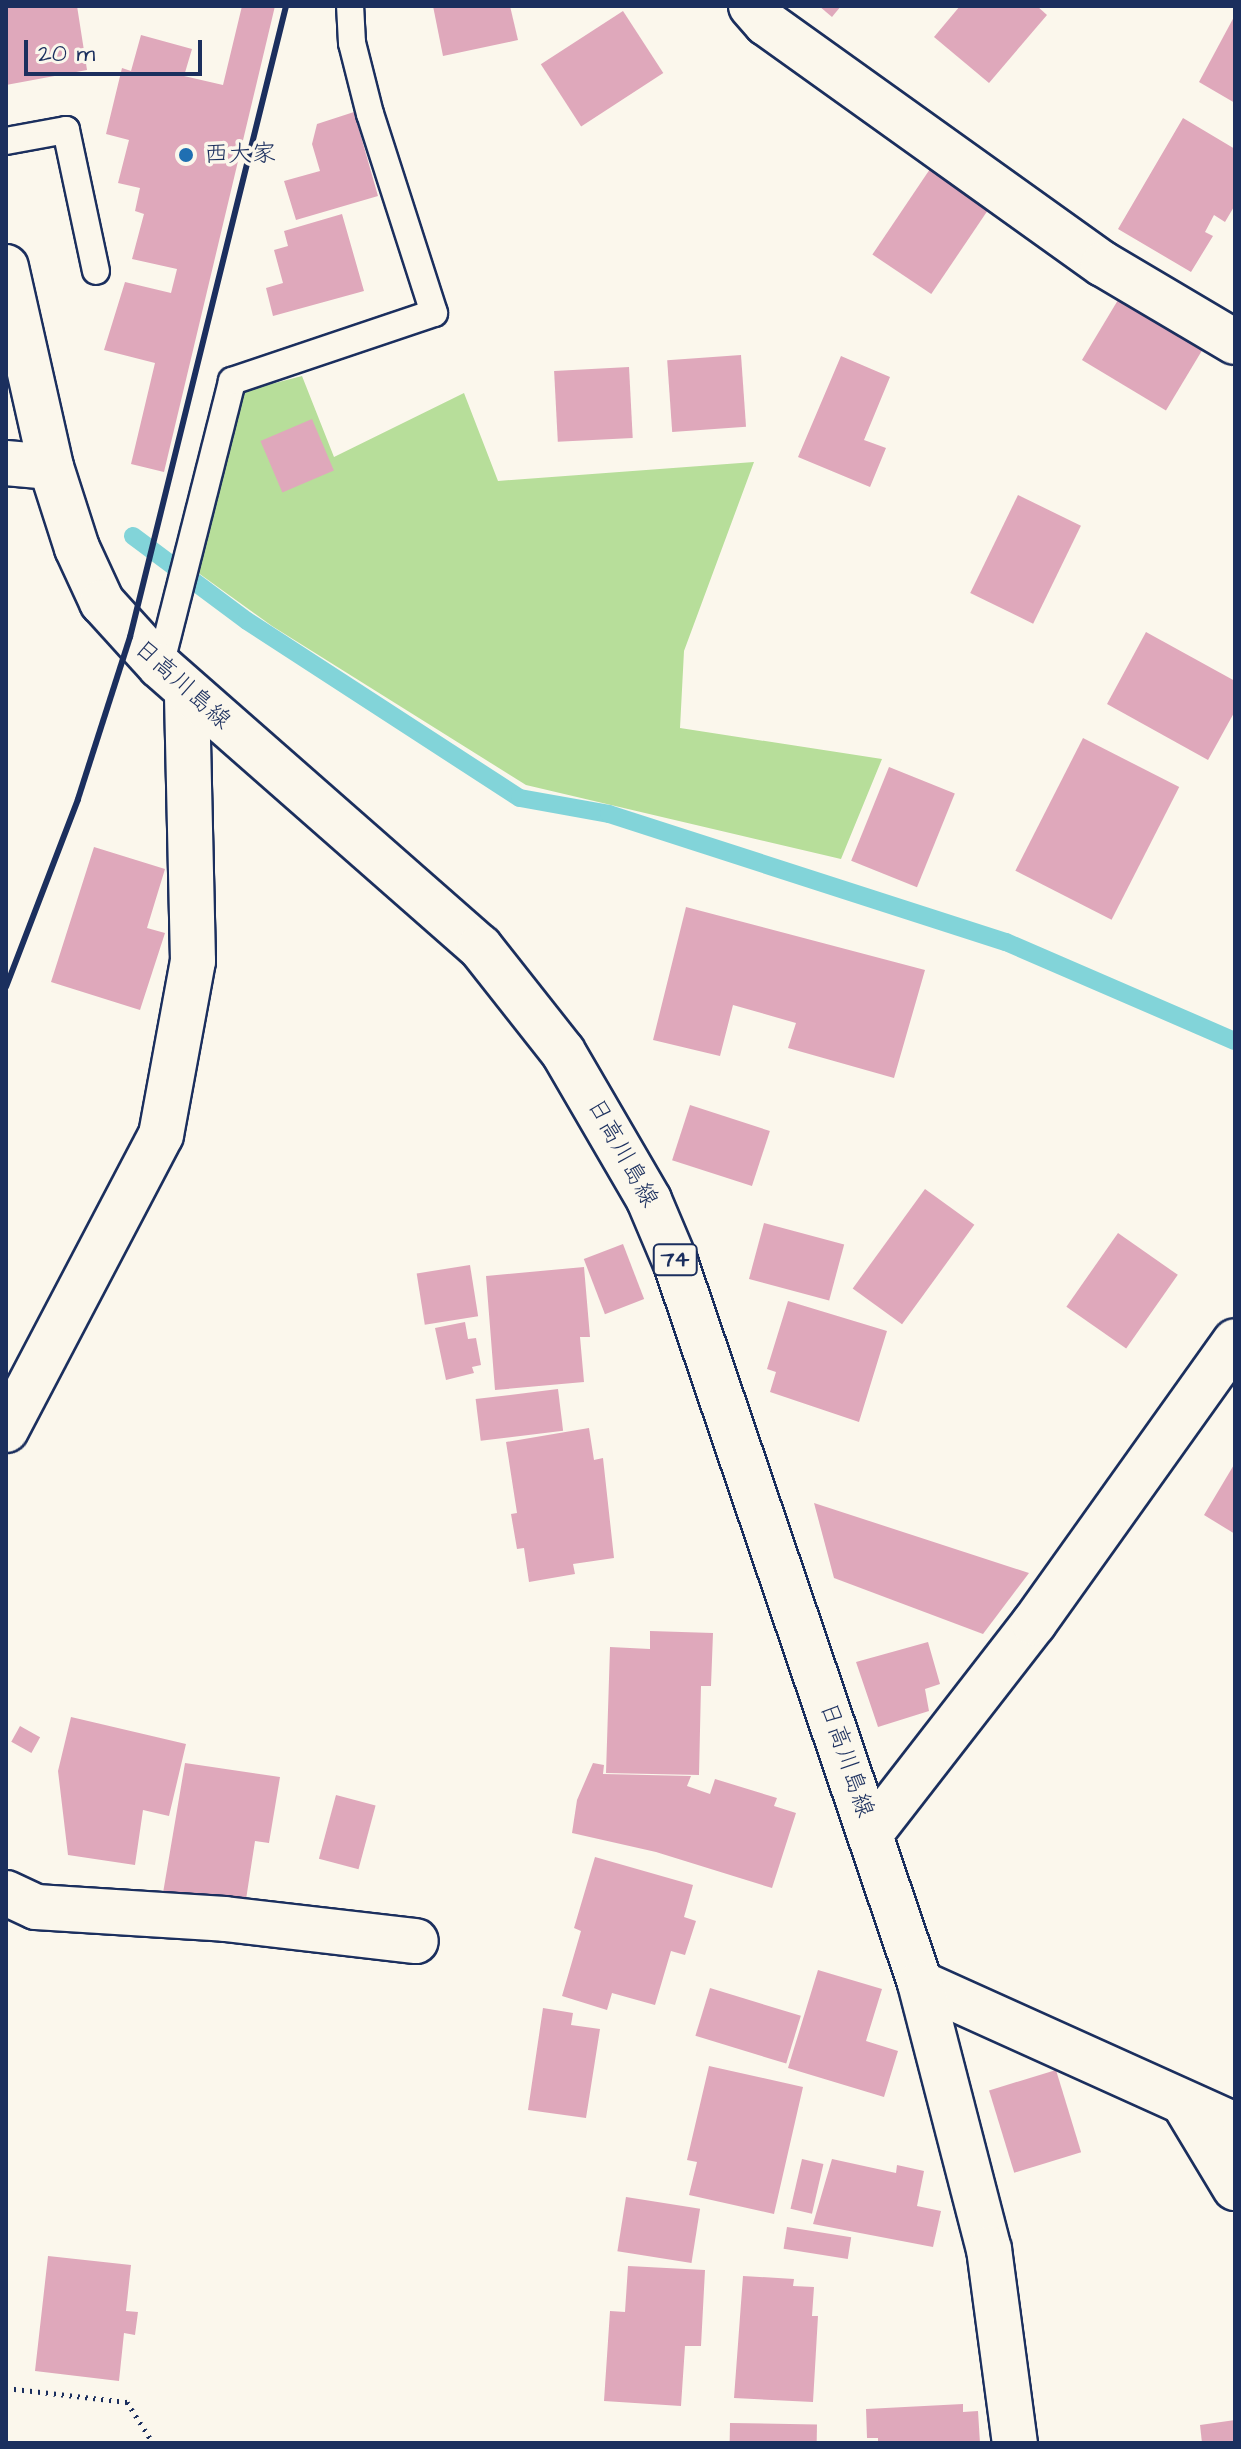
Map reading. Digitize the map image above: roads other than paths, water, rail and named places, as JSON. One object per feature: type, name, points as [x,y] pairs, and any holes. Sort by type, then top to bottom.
[{"type":"street","points":[[751,6],[766,23],[1090,255],[1235,342]]},
{"type":"street","name":"日高川島線","points":[[6,267],[51,467],[77,548],[102,602],[174,679],[480,947],[521,993],[599,1109],[676,1264],[920,1983],[989,2249],[1015,2443]]},
{"type":"street","points":[[6,463],[51,467]]},
{"type":"street","points":[[6,1430],[161,1135],[193,961],[174,679]]},
{"type":"street","points":[[871,1833],[1034,1623],[1235,1341]]},
{"type":"street","points":[[6,1893],[36,1907],[225,1919],[416,1941]]},
{"type":"street","points":[[920,1983],[1235,2125]]},
{"type":"street","points":[[1185,2105],[1235,2188]]},
{"type":"lane","points":[[174,679],[232,381],[434,313],[370,114],[352,43],[350,6]]},
{"type":"lane","points":[[6,141],[66,130],[96,271]]},
{"type":"waterway","points":[[133,536],[247,621],[520,798],[609,814],[1006,942],[1235,1041]]},
{"type":"railway","points":[[6,987],[78,799],[130,637],[286,6]]},
{"type":"place","name":"西大家","points":[[186,155]]}]
